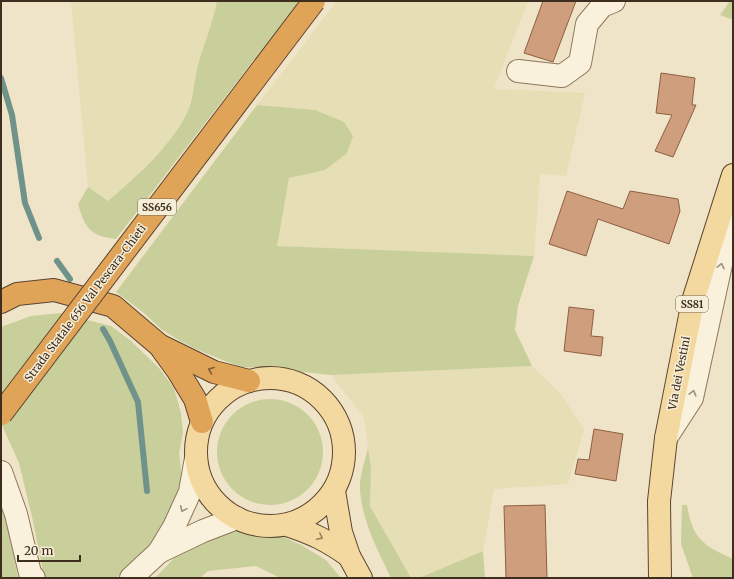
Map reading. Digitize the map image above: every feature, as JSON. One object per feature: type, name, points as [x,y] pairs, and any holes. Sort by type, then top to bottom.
[{"type":"highway","name":"Strada Statale 656 Val Pescara-Chieti","points":[[1,414],[314,1]]},
{"type":"highway","points":[[1,302],[17,294],[54,290],[113,306],[159,345],[214,372],[248,381]]},
{"type":"highway","points":[[159,345],[196,399],[202,422]]},
{"type":"main road","name":"Via dei Vestini","points":[[664,574],[659,501],[666,438],[693,300],[733,175]]},
{"type":"main road","points":[[274,377],[299,383],[320,397],[336,417],[344,442],[343,467],[334,491],[322,506],[306,517],[287,524],[265,526],[253,524],[237,518],[217,504],[203,483],[196,458],[197,440],[202,422],[213,404],[229,390],[248,381],[274,377]]},
{"type":"main road","points":[[334,491],[341,532],[349,556],[361,578]]},
{"type":"main road","points":[[287,524],[329,542],[349,556]]},
{"type":"street","points":[[518,71],[562,76],[580,63],[587,24],[602,6],[614,1]]},
{"type":"street","points":[[666,438],[692,398],[725,246],[733,218]]},
{"type":"street","points":[[131,578],[159,552],[182,512],[190,492],[196,458]]},
{"type":"street","points":[[1,472],[16,514],[30,573],[34,578]]},
{"type":"street","points":[[159,552],[203,531],[237,518]]},
{"type":"street","points":[[26,556],[28,578]]},
{"type":"shaded area","points":[[71,1],[217,1],[214,17],[198,66],[188,112],[167,144],[132,180],[108,201],[88,187]]},
{"type":"shaded area","points":[[337,1],[528,1],[494,89],[585,93],[566,176],[540,174],[534,256],[276,246],[289,178],[325,170],[315,110],[257,105]]},
{"type":"shaded area","points":[[532,366],[560,393],[584,429],[568,484],[494,489],[483,551],[419,578],[411,578],[370,506],[371,468],[364,418],[331,375]]},
{"type":"green space","points":[[217,1],[299,1],[116,239],[107,238],[94,233],[86,225],[78,204],[88,187],[108,201],[152,160],[172,138],[180,126],[191,103],[198,65]]},
{"type":"green space","points":[[730,1],[733,1],[733,20],[720,15]]},
{"type":"green space","points":[[257,105],[315,110],[344,122],[353,136],[347,153],[325,170],[289,178],[277,246],[534,256],[518,306],[515,330],[532,366],[331,375],[266,368],[240,367],[180,341],[161,329],[144,313],[116,292]]},
{"type":"green space","points":[[60,313],[111,326],[130,340],[159,368],[174,388],[181,413],[183,433],[179,453],[181,489],[171,519],[144,552],[116,578],[44,577],[33,521],[19,463],[1,423],[1,327],[31,316]]},
{"type":"green space","points":[[270,399],[290,403],[307,415],[319,432],[323,452],[319,472],[307,489],[290,501],[270,505],[250,501],[233,489],[221,472],[217,452],[221,432],[233,415],[250,403]]},
{"type":"green space","points":[[368,448],[371,468],[370,506],[411,578],[391,578],[367,524],[361,502],[360,485],[361,474]]},
{"type":"green space","points":[[682,505],[687,505],[692,526],[701,540],[714,550],[733,559],[733,578],[693,578],[681,544]]},
{"type":"green space","points":[[1,507],[8,525],[18,578],[1,578]]},
{"type":"green space","points":[[244,528],[273,532],[301,545],[326,560],[341,578],[280,578],[256,566],[208,571],[200,578],[155,578],[179,553],[225,532]]},
{"type":"green space","points":[[483,551],[485,578],[419,578]]},
{"type":"building","points":[[543,1],[576,1],[553,62],[524,53]]},
{"type":"building","points":[[661,73],[695,78],[692,105],[696,105],[673,157],[655,151],[672,115],[656,113]]},
{"type":"building","points":[[567,191],[623,209],[630,191],[678,199],[680,211],[669,244],[598,219],[586,256],[549,244]]},
{"type":"building","points":[[569,307],[594,310],[591,336],[603,337],[601,356],[564,351]]},
{"type":"building","points":[[594,429],[623,434],[616,481],[575,474],[578,459],[589,460]]},
{"type":"building","points":[[545,505],[547,578],[506,578],[504,506]]},
{"type":"waterway","points":[[1,78],[12,115],[25,203],[39,238]]},
{"type":"waterway","points":[[57,261],[70,279]]},
{"type":"waterway","points":[[103,329],[138,402],[147,491]]}]
